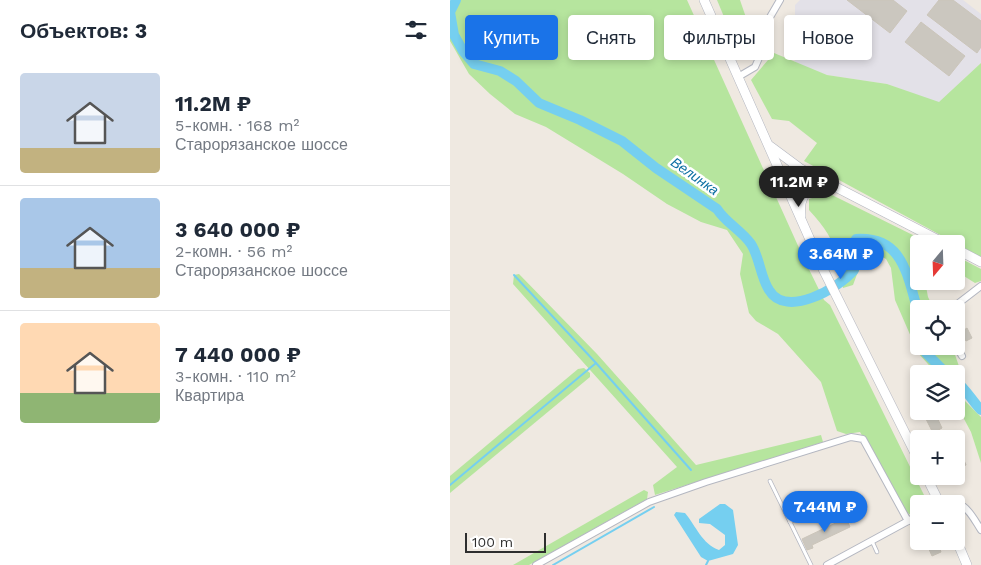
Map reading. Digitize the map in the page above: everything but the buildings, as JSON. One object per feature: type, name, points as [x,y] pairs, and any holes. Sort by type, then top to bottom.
[{"type":"main road","points":[[704,0],[823,269],[910,443]]},
{"type":"main road","points":[[765,140],[776,152],[795,165],[928,235]]},
{"type":"main road","points":[[779,172],[787,166],[795,165]]},
{"type":"main road","points":[[789,194],[797,196],[819,185],[835,187]]},
{"type":"main road","points":[[801,221],[800,204],[805,192]]},
{"type":"main road","points":[[965,254],[981,262]]},
{"type":"main road","points":[[961,550],[967,565]]},
{"type":"street","points":[[738,77],[755,66],[759,58],[766,24],[780,0]]},
{"type":"street","points":[[963,300],[981,286]]},
{"type":"street","points":[[536,565],[649,502],[706,482],[851,438],[863,439],[908,520],[827,565]]},
{"type":"street","points":[[965,509],[981,530]]},
{"type":"lane","points":[[770,481],[811,565]]},
{"type":"lane","points":[[790,522],[828,503]]},
{"type":"lane","points":[[872,541],[877,552]]},
{"type":"shaded area","points":[[800,0],[963,0],[981,14],[981,63],[939,103],[887,84],[827,75],[795,64],[795,60],[872,60],[872,15],[795,15],[795,5]]},
{"type":"green space","points":[[452,0],[687,0],[694,15],[664,15],[664,60],[714,60],[804,259],[824,300],[830,305],[910,467],[910,485],[919,485],[924,495],[910,495],[910,514],[906,512],[860,432],[846,434],[837,431],[821,382],[778,334],[756,321],[749,313],[740,274],[743,254],[727,230],[701,222],[667,204],[623,174],[546,127],[515,114],[469,74],[450,41],[450,9]]},
{"type":"green space","points":[[717,0],[740,0],[745,15],[723,15]]},
{"type":"green space","points":[[774,53],[784,57],[784,60],[791,60],[827,75],[887,84],[939,102],[981,63],[981,257],[965,248],[965,235],[940,235],[804,161],[817,143],[789,121],[772,119],[751,80],[768,60],[774,60]]},
{"type":"green space","points":[[828,193],[913,235],[910,235],[910,290],[927,290],[930,300],[910,300],[910,335],[895,300],[891,268],[886,259],[872,251],[865,253],[853,285],[843,288],[834,246],[825,229],[809,210],[809,199]]},
{"type":"green space","points":[[965,261],[981,269],[981,281],[975,283],[965,277]]},
{"type":"green space","points":[[519,274],[597,354],[696,465],[821,435],[823,442],[655,495],[653,485],[677,467],[513,284],[514,275]]},
{"type":"green space","points":[[920,355],[955,355],[959,365],[929,365]]},
{"type":"green space","points":[[584,368],[590,373],[590,377],[450,493],[450,476],[578,369]]},
{"type":"green space","points":[[965,401],[981,417],[981,463],[971,432],[965,420]]},
{"type":"green space","points":[[644,490],[648,492],[647,499],[529,565],[513,565]]},
{"type":"water","points":[[720,504],[725,504],[733,510],[738,545],[733,554],[708,561],[701,557],[674,515],[676,512],[685,513],[708,544],[719,550],[725,545],[725,535],[710,524],[699,523],[699,519]]},
{"type":"waterway","name":"Велинка","points":[[456,0],[450,12],[454,35],[463,51],[474,64],[500,71],[516,81],[539,103],[580,120],[622,141],[656,168],[717,209],[751,244],[766,285],[777,298],[787,302],[799,301],[812,298],[837,285],[854,270],[846,258],[856,239],[872,240],[885,244],[894,252],[907,274],[915,300]]},
{"type":"waterway","points":[[514,275],[596,363],[691,470]]},
{"type":"waterway","name":"Велинка","points":[[928,355],[938,365]]},
{"type":"waterway","points":[[450,485],[596,363]]},
{"type":"waterway","name":"Велинка","points":[[965,390],[981,410]]},
{"type":"waterway","points":[[553,565],[654,507]]},
{"type":"waterway","points":[[706,565],[708,561]]}]
